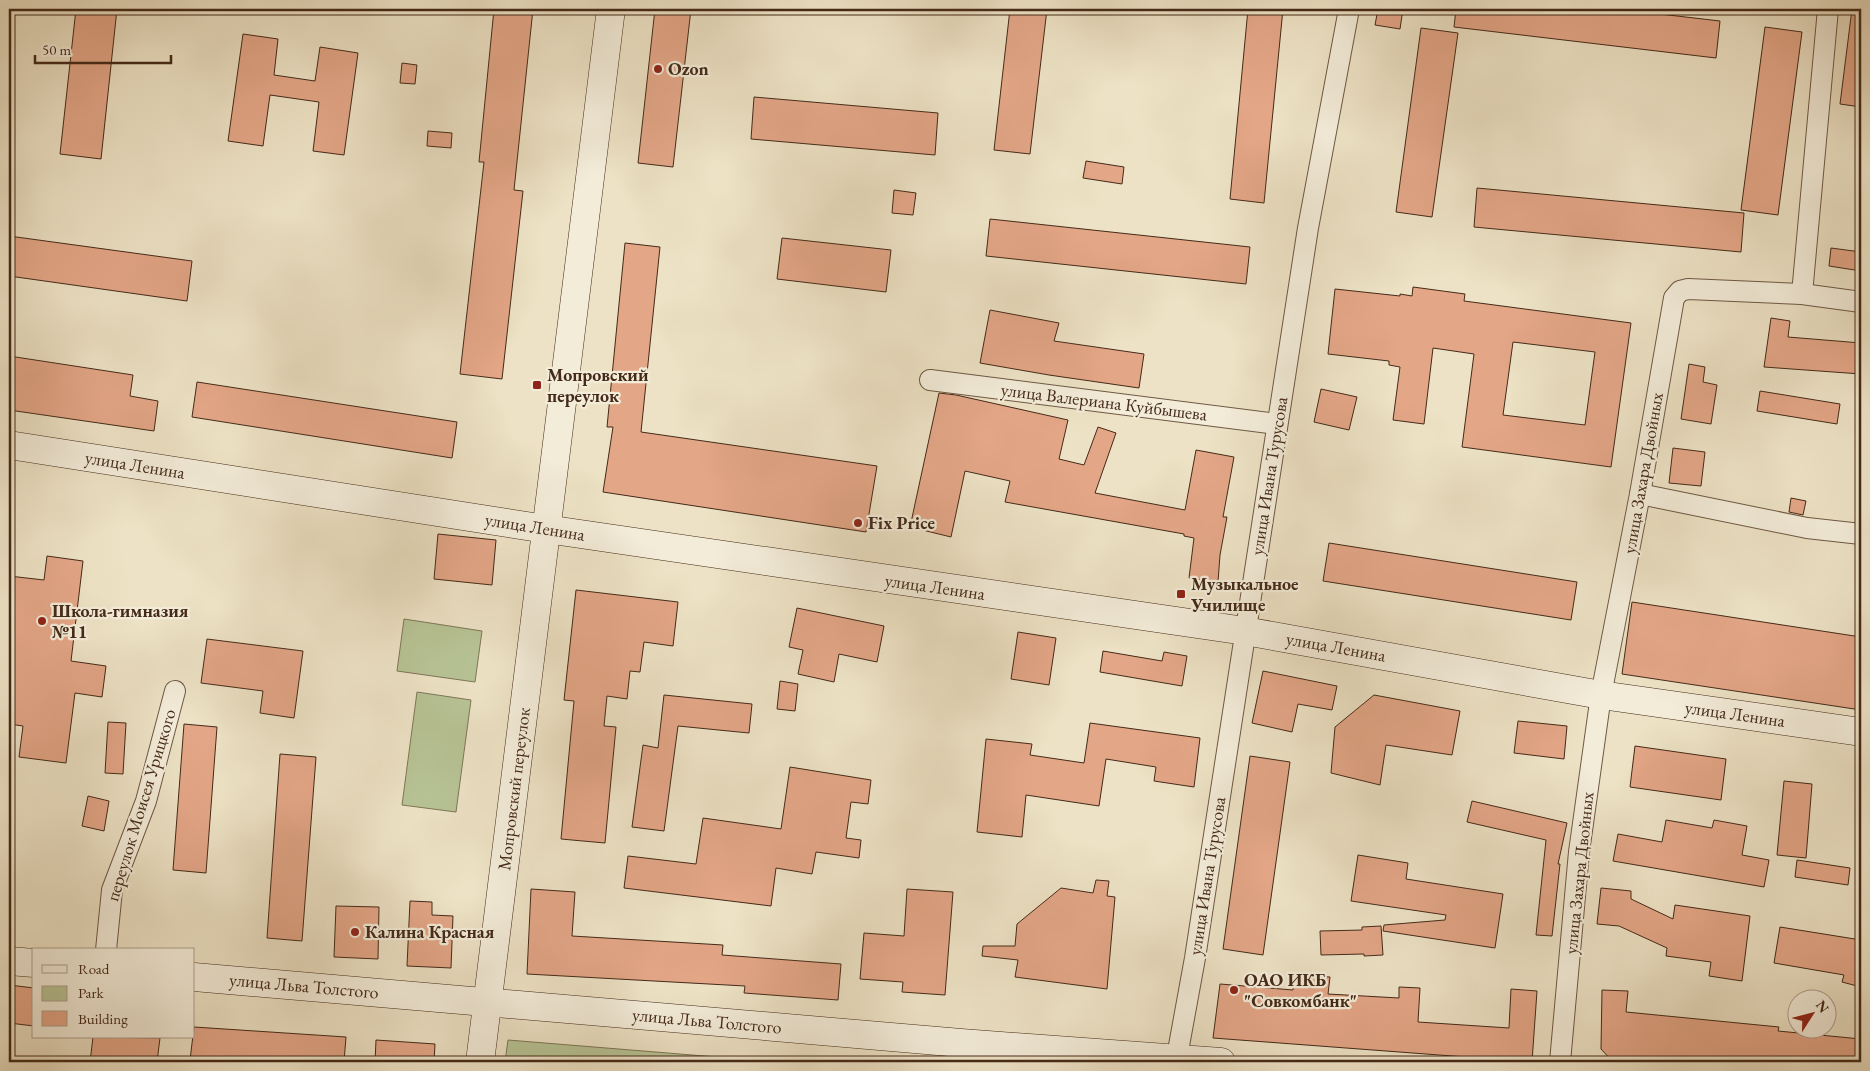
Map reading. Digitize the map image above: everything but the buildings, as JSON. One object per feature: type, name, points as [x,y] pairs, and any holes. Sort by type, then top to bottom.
[{"type":"street","name":"Мопровский переулок","points":[[480,1062],[610,9]]},
{"type":"street","name":"улица Ивана Турусова","points":[[1176,1060],[1196,948],[1308,228],[1349,9]]},
{"type":"street","points":[[1802,294],[1828,9]]},
{"type":"street","name":"улица Захара Двойных","points":[[1560,1062],[1579,852],[1601,695],[1640,494],[1674,298],[1680,291],[1688,289],[1802,294],[1861,302]]},
{"type":"street","name":"улица Валериана Куйбышева","points":[[930,380],[1278,424]]},
{"type":"street","name":"улица Ленина","points":[[9,446],[546,529],[1245,631],[1601,695],[1861,732]]},
{"type":"street","points":[[1640,494],[1807,528],[1861,534]]},
{"type":"street","name":"переулок Моисея Урицкого","points":[[106,948],[112,890],[146,801],[175,691]]},
{"type":"street","points":[[9,961],[32,963]]},
{"type":"street","name":"улица Льва Толстого","points":[[195,976],[961,1043],[1221,1062]]},
{"type":"green space","points":[[404,619],[482,631],[475,682],[397,671]]},
{"type":"green space","points":[[417,692],[471,700],[456,812],[402,805]]},
{"type":"green space","points":[[508,1040],[778,1062],[505,1062]]},
{"type":"place","name":"Ozon","points":[[658,69]]},
{"type":"place","name":"Мопровский переулок","points":[[537,385]]},
{"type":"place","name":"Fix Price","points":[[858,523]]},
{"type":"place","name":"Музыкальное Училище","points":[[1181,594]]},
{"type":"place","name":"Школа-гимназия №11","points":[[42,621]]},
{"type":"place","name":"Калина Красная","points":[[355,932]]},
{"type":"place","name":"ОАО ИКБ \"Совкомбанк\"","points":[[1234,990]]}]
